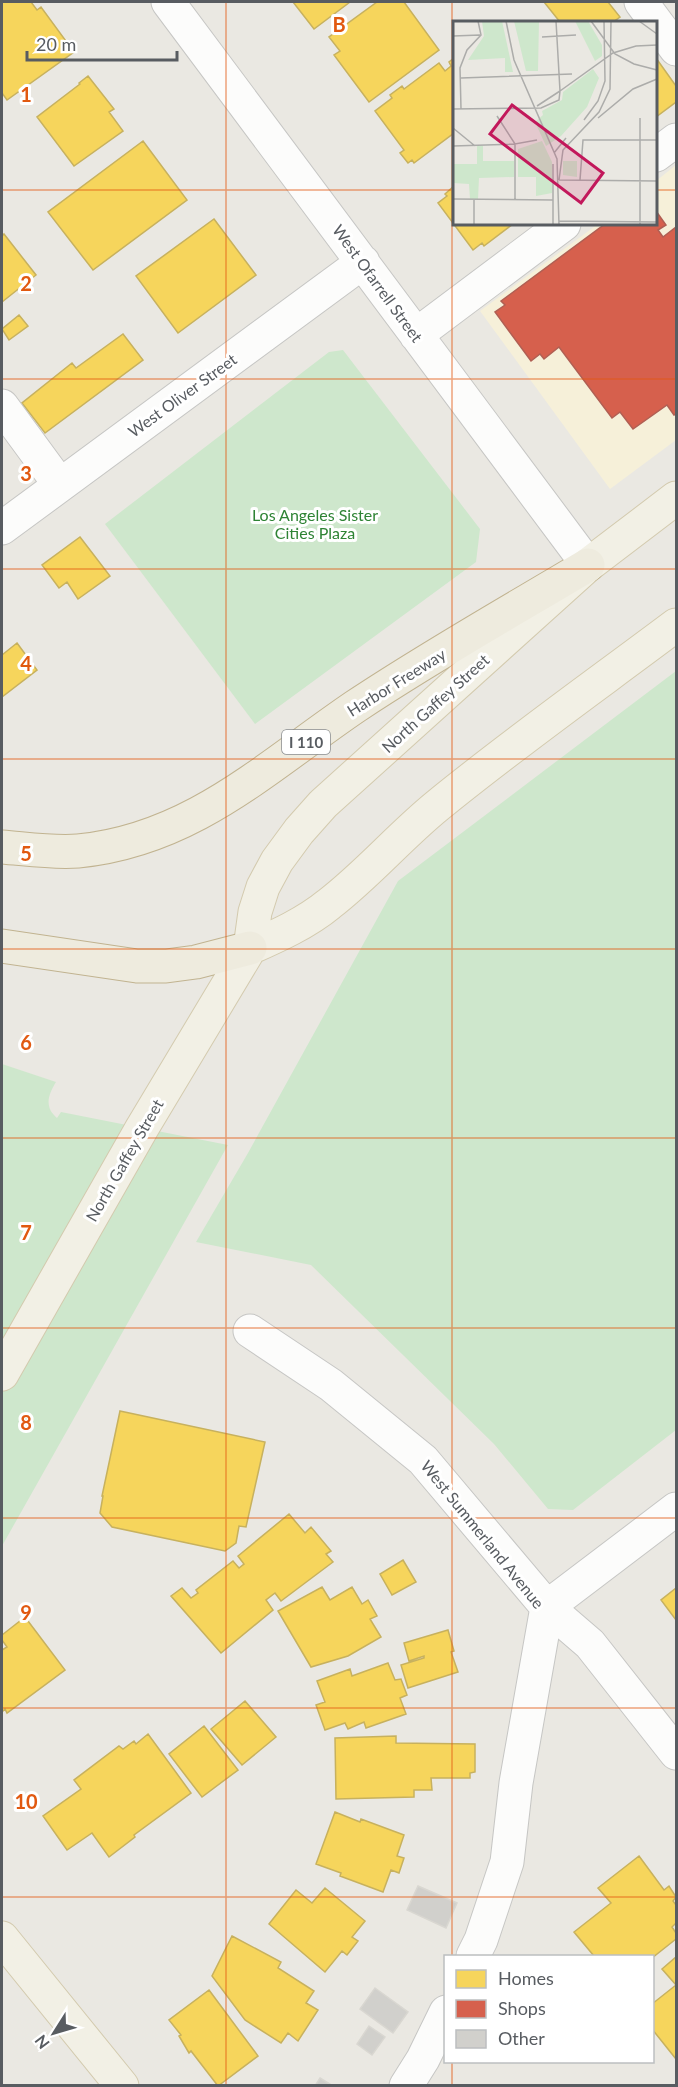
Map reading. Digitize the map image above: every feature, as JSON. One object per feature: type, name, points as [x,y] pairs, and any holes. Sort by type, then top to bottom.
[{"type":"highway","name":"Harbor Freeway","points":[[2,847],[77,851],[106,847],[164,831],[195,817],[225,799],[356,706],[588,565]]},
{"type":"highway","points":[[2,946],[137,966],[166,966],[205,960],[250,948]]},
{"type":"main road","name":"North Gaffey Street","points":[[2,1374],[142,1128],[250,948],[255,912],[263,887],[277,861],[299,831],[323,804],[588,565],[676,498]]},
{"type":"main road","points":[[250,948],[280,935],[328,906],[406,832],[460,787],[676,625]]},
{"type":"main road","points":[[2,1938],[122,2085]]},
{"type":"street","name":"West Ofarrell Street","points":[[168,2],[588,565]]},
{"type":"street","points":[[641,2],[655,21]]},
{"type":"street","points":[[657,23],[676,49]]},
{"type":"street","points":[[657,154],[676,140]]},
{"type":"street","points":[[416,335],[563,225]]},
{"type":"street","name":"West Oliver Street","points":[[2,528],[363,262]]},
{"type":"street","points":[[2,406],[60,485]]},
{"type":"street","name":"West Summerland Avenue","points":[[250,1331],[331,1384],[423,1460],[547,1606],[516,1783],[507,1862],[473,1955]]},
{"type":"street","points":[[676,1509],[547,1606],[591,1644],[676,1753]]},
{"type":"street","points":[[406,2085],[423,2059],[444,2016]]},
{"type":"shaded area","points":[[676,165],[676,440],[610,489],[480,311],[597,225],[657,225],[657,180]]},
{"type":"green space","name":"Los Angeles Sister Cities Plaza","points":[[343,350],[480,529],[476,562],[255,724],[105,524],[329,352]]},
{"type":"green space","points":[[676,671],[676,1430],[573,1510],[548,1509],[494,1444],[311,1265],[196,1242],[248,1153],[398,881]]},
{"type":"green space","points":[[2,1064],[56,1082],[51,1092],[49,1105],[57,1118],[61,1112],[228,1145],[2,1546]]},
{"type":"building: Homes","points":[[2,2],[31,2],[37,10],[41,7],[74,52],[7,100],[2,93]]},
{"type":"building: Homes","points":[[293,2],[350,2],[314,29]]},
{"type":"building: Homes","points":[[377,2],[404,2],[439,50],[369,102],[334,55],[340,51],[329,37]]},
{"type":"building: Homes","points":[[544,2],[608,2],[620,17],[614,21],[559,21]]},
{"type":"building: Homes","points":[[453,59],[453,134],[414,163],[412,160],[408,163],[400,153],[404,150],[375,111],[392,98],[390,95],[402,86],[404,89],[439,63],[445,71],[451,66],[449,62]]},
{"type":"building: Homes","points":[[657,59],[676,86],[676,102],[657,116]]},
{"type":"building: Homes","points":[[88,76],[114,109],[109,112],[123,131],[74,166],[37,117]]},
{"type":"building: Homes","points":[[143,141],[187,200],[93,270],[48,212]]},
{"type":"building: Homes","points":[[453,187],[453,223],[438,203],[447,196],[445,194]]},
{"type":"building: Homes","points":[[214,219],[256,275],[178,333],[136,276]]},
{"type":"building: Homes","points":[[454,225],[512,225],[484,246],[482,243],[473,250]]},
{"type":"building: Homes","points":[[4,234],[36,275],[2,302],[2,236]]},
{"type":"building: Homes","points":[[19,315],[28,326],[9,340],[2,329]]},
{"type":"building: Homes","points":[[123,334],[143,360],[45,433],[22,403],[72,363],[76,368]]},
{"type":"building: Homes","points":[[80,537],[110,576],[78,599],[67,582],[59,588],[42,565]]},
{"type":"building: Homes","points":[[17,643],[37,670],[2,697],[2,655]]},
{"type":"building: Homes","points":[[120,1411],[265,1442],[246,1527],[239,1526],[236,1543],[225,1551],[112,1527],[100,1513]]},
{"type":"building: Homes","points":[[289,1514],[305,1533],[311,1527],[331,1551],[326,1554],[333,1562],[281,1601],[275,1593],[266,1600],[273,1610],[221,1653],[171,1596],[182,1588],[191,1598],[198,1593],[196,1590],[233,1561],[239,1568],[244,1564],[238,1556]]},
{"type":"building: Homes","points":[[403,1560],[416,1582],[392,1595],[380,1574]]},
{"type":"building: Homes","points":[[322,1587],[330,1600],[352,1587],[362,1604],[368,1600],[377,1616],[370,1619],[381,1637],[348,1656],[311,1667],[278,1611]]},
{"type":"building: Homes","points":[[676,1588],[676,1620],[661,1600]]},
{"type":"building: Homes","points":[[25,1617],[65,1670],[7,1713],[5,1709],[2,1712],[2,1650],[7,1647],[2,1640],[2,1635]]},
{"type":"building: Homes","points":[[448,1630],[454,1651],[451,1652],[458,1672],[408,1688],[401,1665],[424,1658],[424,1656],[409,1661],[404,1643]]},
{"type":"building: Homes","points":[[388,1663],[395,1680],[401,1679],[407,1695],[400,1698],[406,1714],[366,1728],[364,1722],[348,1729],[345,1723],[325,1730],[316,1705],[325,1702],[317,1681],[350,1669],[352,1676]]},
{"type":"building: Homes","points":[[245,1701],[276,1737],[242,1765],[211,1729]]},
{"type":"building: Homes","points":[[204,1726],[238,1770],[202,1797],[169,1754]]},
{"type":"building: Homes","points":[[148,1734],[191,1793],[134,1835],[135,1837],[109,1857],[92,1833],[67,1850],[43,1816],[81,1789],[74,1780],[119,1746],[123,1749],[134,1741],[136,1744]]},
{"type":"building: Homes","points":[[396,1736],[396,1743],[475,1744],[475,1772],[470,1773],[470,1778],[431,1778],[432,1790],[414,1790],[414,1797],[336,1799],[335,1738]]},
{"type":"building: Homes","points":[[335,1812],[404,1835],[397,1856],[404,1858],[399,1873],[391,1870],[383,1892],[340,1876],[341,1873],[316,1864]]},
{"type":"building: Homes","points":[[639,1856],[664,1890],[669,1886],[676,1897],[673,1901],[676,1905],[676,1923],[672,1927],[676,1933],[676,1939],[654,1956],[593,1955],[574,1932],[611,1903],[598,1888]]},
{"type":"building: Homes","points":[[325,1888],[365,1921],[352,1937],[358,1941],[347,1955],[342,1951],[325,1972],[269,1924],[296,1890],[312,1903]]},
{"type":"building: Homes","points":[[232,1936],[281,1962],[278,1968],[314,1991],[306,2003],[318,2010],[298,2041],[288,2033],[281,2043],[245,2020],[212,1976]]},
{"type":"building: Homes","points":[[676,1957],[676,1985],[662,1969]]},
{"type":"building: Homes","points":[[676,1985],[676,2059],[654,2032],[654,2002]]},
{"type":"building: Homes","points":[[209,1990],[258,2056],[218,2086],[191,2051],[189,2053],[179,2036],[181,2035],[169,2020]]},
{"type":"building: Shops","points":[[657,212],[666,225],[658,230],[663,237],[676,227],[676,414],[674,415],[667,405],[633,429],[620,412],[612,418],[559,347],[544,359],[540,354],[531,361],[495,312],[505,305],[501,301],[604,225],[657,225]]},
{"type":"building: Other","points":[[418,1886],[457,1903],[446,1928],[407,1910]]},
{"type":"building: Other","points":[[375,1988],[408,2012],[393,2033],[360,2009]]},
{"type":"building: Other","points":[[369,2026],[385,2037],[372,2055],[357,2044]]},
{"type":"building: Other","points":[[320,2078],[333,2086],[315,2086]]}]
